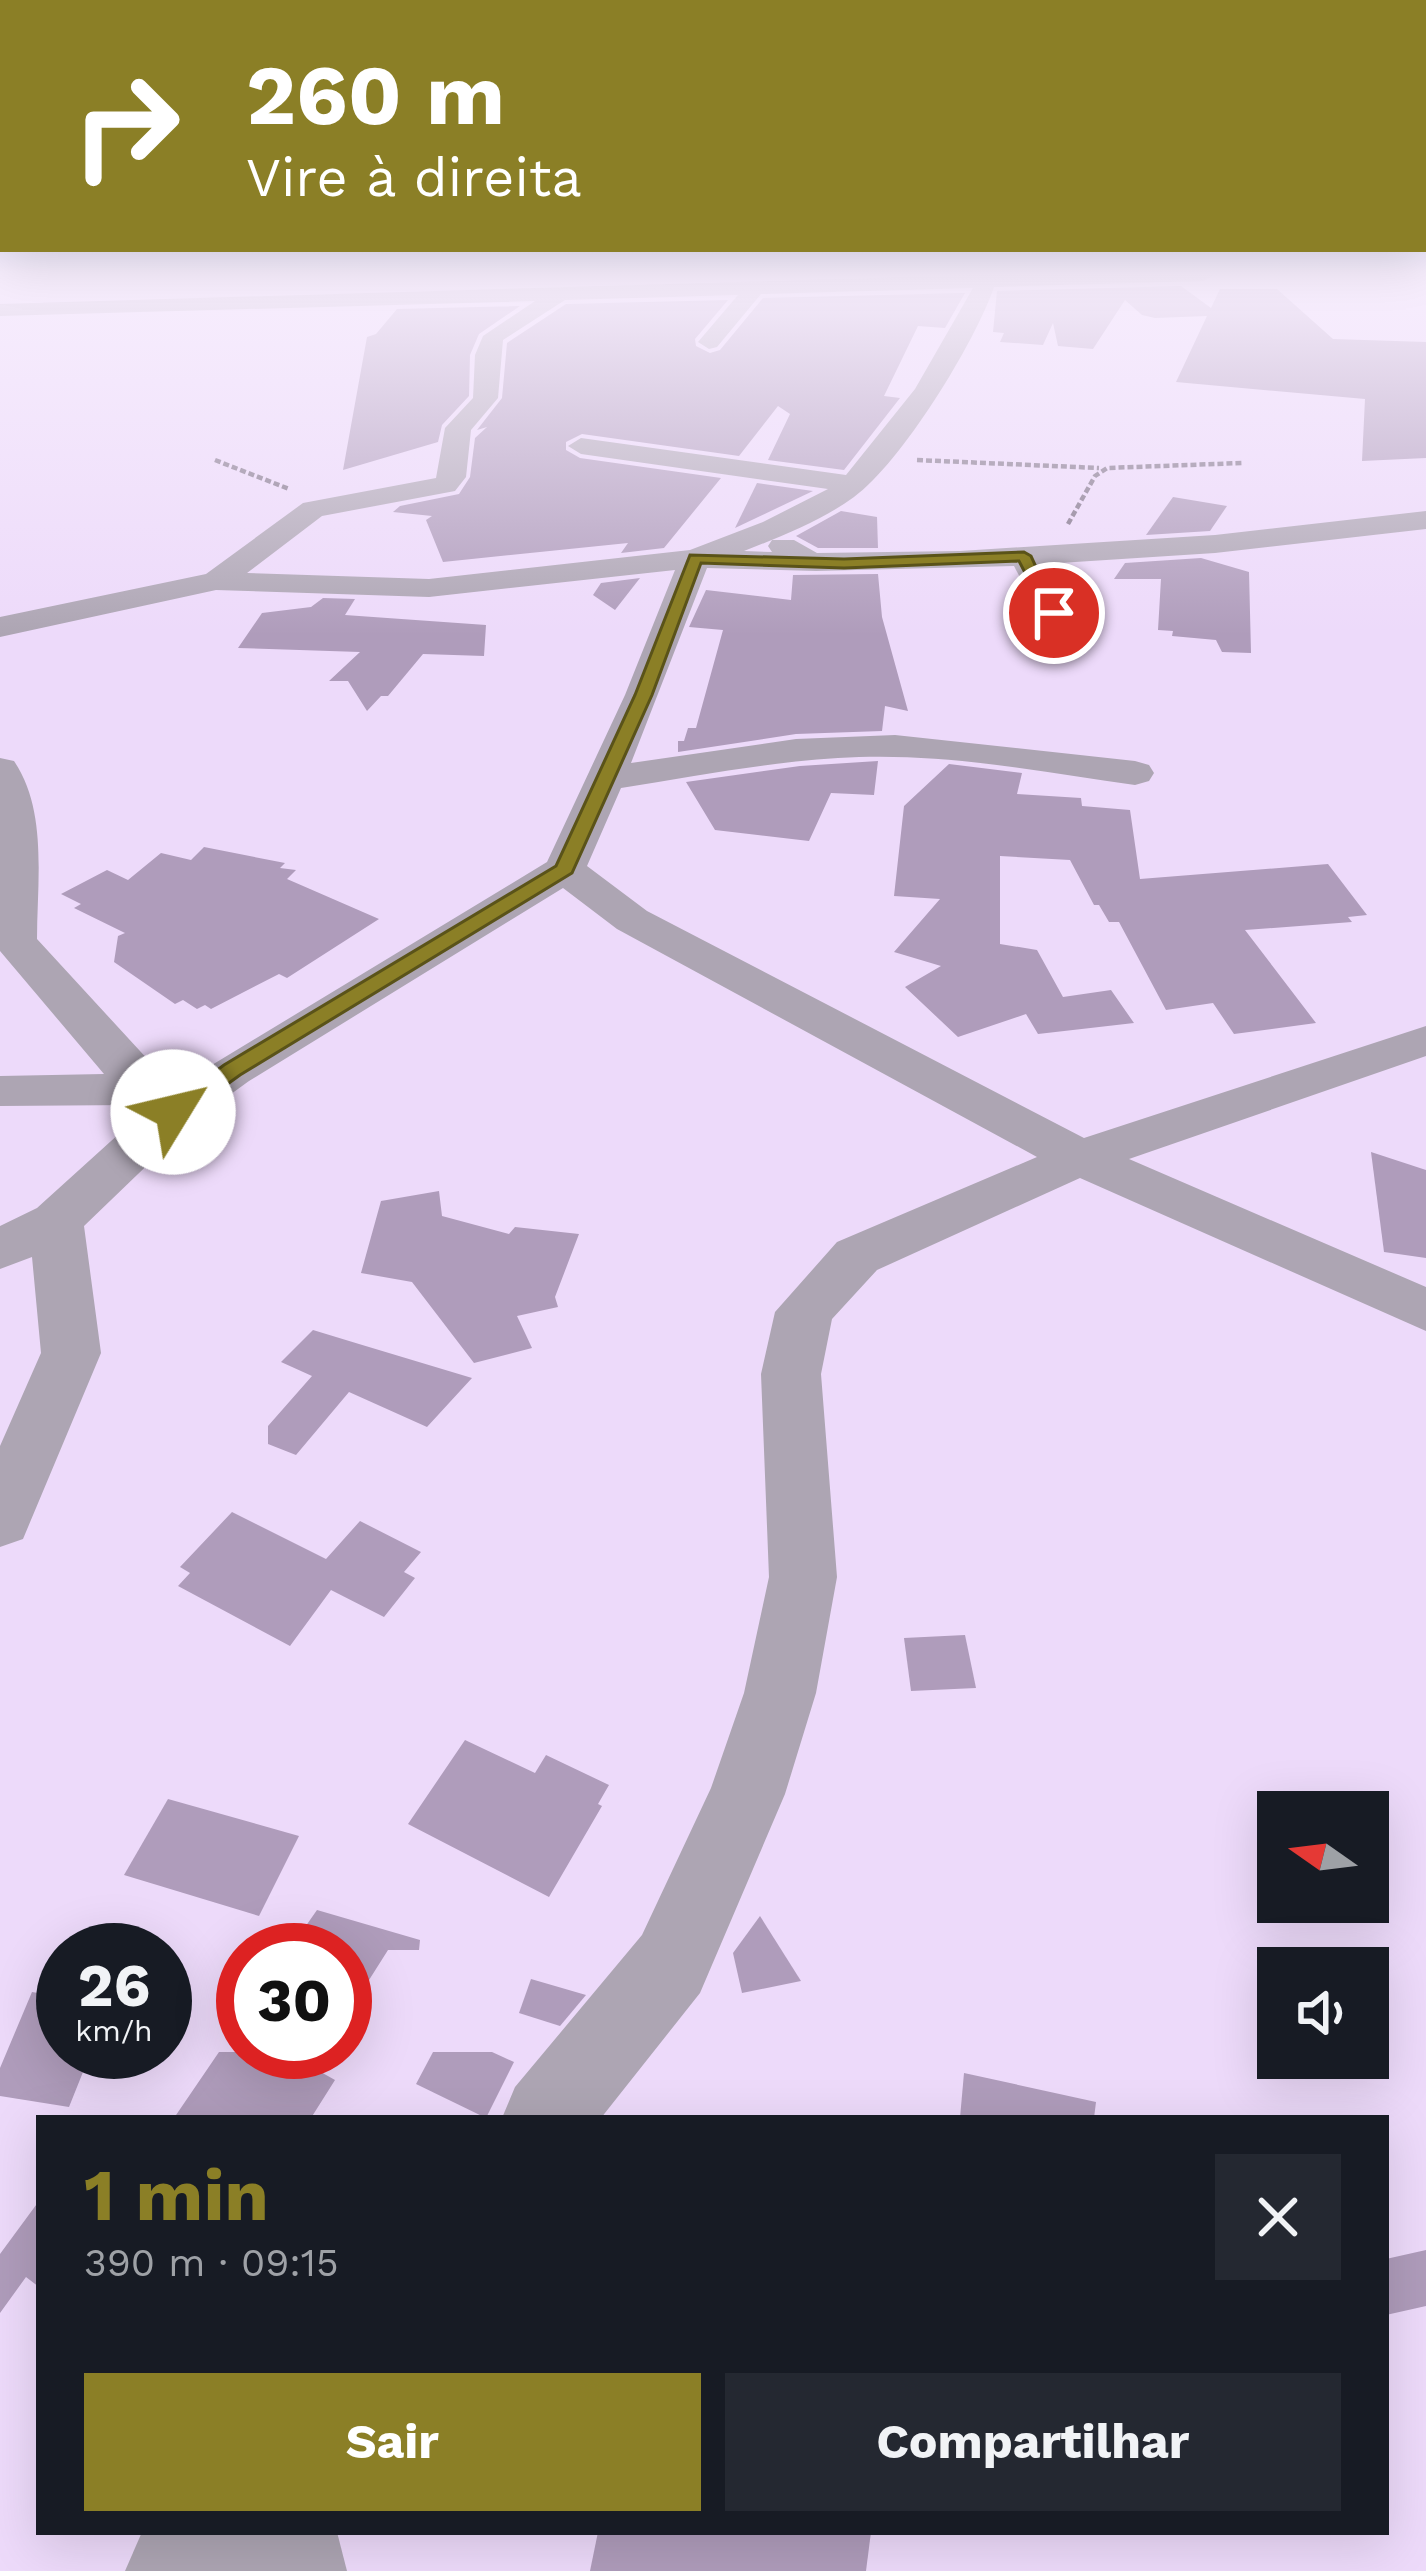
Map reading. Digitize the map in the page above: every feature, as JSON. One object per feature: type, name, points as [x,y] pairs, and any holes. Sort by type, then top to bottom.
[{"type":"street","points":[[216,581],[303,516],[330,505],[445,485],[452,477],[458,428],[482,405],[485,395]]},
{"type":"street","points":[[0,1090],[158,1100],[232,1070],[565,869],[644,695],[695,559],[770,530],[854,484],[920,395]]},
{"type":"street","points":[[581,446],[854,484]]},
{"type":"street","points":[[657,488],[679,460]]},
{"type":"street","points":[[0,627],[216,581],[429,588],[695,559],[816,562],[1031,556],[1215,544],[1426,520]]},
{"type":"street","points":[[770,530],[795,556],[816,562]]},
{"type":"street","points":[[1031,556],[1054,613]]},
{"type":"street","points":[[605,779],[790,750],[862,746],[975,753],[1135,773]]},
{"type":"street","points":[[0,769],[17,824],[7,943],[158,1100]]},
{"type":"street","points":[[565,869],[632,920],[1080,1158],[1426,1310]]},
{"type":"street","points":[[548,2115],[670,1964],[747,1794],[780,1693],[803,1577],[791,1374],[805,1312],[856,1256],[1080,1158],[1426,1040]]},
{"type":"street","points":[[0,1250],[56,1221],[158,1100]]},
{"type":"street","points":[[0,1520],[71,1353],[56,1221]]},
{"type":"street","points":[[177,2571],[207,2535]]},
{"type":"street","points":[[287,2535],[295,2571]]},
{"type":"path","points":[[884,446],[912,459],[954,465],[1107,468],[1242,463]]},
{"type":"path","points":[[215,460],[330,505]]},
{"type":"path","points":[[1031,556],[1058,540],[1095,476],[1107,468]]},
{"type":"building","points":[[357,395],[469,395],[442,425],[438,442],[343,470]]},
{"type":"building","points":[[1320,395],[1426,395],[1426,458],[1362,461],[1365,399]]},
{"type":"building","points":[[502,398],[900,398],[844,470],[768,460],[790,414],[778,406],[739,456],[582,434],[566,442],[566,450],[580,458],[721,478],[664,548],[621,553],[628,543],[443,562],[426,520],[432,516],[393,512],[400,506],[459,494],[470,477],[475,438],[487,427],[477,430]]},
{"type":"building","points":[[757,483],[813,491],[735,528]]},
{"type":"building","points":[[1173,497],[1227,506],[1210,531],[1146,535]]},
{"type":"building","points":[[841,511],[877,517],[878,548],[818,548],[796,536]]},
{"type":"building","points":[[1201,558],[1249,572],[1251,653],[1222,652],[1216,640],[1158,630],[1161,579],[1114,579],[1125,563]]},
{"type":"building","points":[[878,574],[882,617],[908,711],[885,706],[882,731],[796,734],[678,752],[678,741],[684,741],[688,728],[696,728],[723,630],[689,627],[706,590],[791,600],[793,575]]},
{"type":"building","points":[[640,578],[615,610],[593,595],[601,583]]},
{"type":"building","points":[[323,598],[355,599],[345,615],[486,625],[484,656],[423,654],[388,696],[381,696],[367,711],[348,681],[329,681],[360,652],[238,648],[262,613],[311,607]]},
{"type":"building","points":[[878,761],[874,795],[831,793],[809,841],[715,830],[686,782],[800,766]]},
{"type":"building","points":[[949,764],[1022,773],[1017,794],[1081,798],[1082,806],[1130,810],[1140,879],[1328,864],[1367,915],[1348,917],[1352,922],[1245,930],[1316,1023],[1234,1034],[1213,1003],[1166,1010],[1119,922],[1109,922],[1099,905],[1094,905],[1070,860],[1000,856],[1000,944],[1037,950],[1063,997],[1111,990],[1134,1023],[1038,1034],[1026,1014],[958,1037],[905,987],[941,966],[894,952],[940,899],[894,896],[904,806]]},
{"type":"building","points":[[204,847],[285,863],[280,868],[296,870],[287,879],[379,919],[287,978],[279,974],[211,1009],[205,1005],[197,1009],[183,1000],[175,1004],[114,962],[118,936],[125,933],[74,908],[81,904],[61,894],[107,870],[128,880],[161,853],[191,860]]},
{"type":"building","points":[[1371,1152],[1426,1170],[1426,1258],[1384,1252]]},
{"type":"building","points":[[439,1191],[442,1216],[509,1234],[515,1227],[579,1234],[555,1297],[558,1307],[517,1316],[532,1348],[474,1363],[412,1282],[361,1273],[381,1201]]},
{"type":"building","points":[[313,1330],[472,1378],[427,1427],[349,1392],[296,1455],[268,1444],[268,1426],[312,1376],[281,1362]]},
{"type":"building","points":[[232,1512],[326,1559],[360,1521],[421,1552],[404,1572],[415,1578],[384,1617],[331,1590],[290,1646],[178,1586],[190,1573],[180,1567]]},
{"type":"building","points":[[965,1635],[976,1688],[911,1691],[904,1638]]},
{"type":"building","points":[[465,1740],[535,1773],[546,1755],[609,1785],[598,1804],[602,1806],[549,1897],[408,1824]]},
{"type":"building","points":[[168,1799],[299,1836],[259,1916],[124,1875]]},
{"type":"building","points":[[317,1910],[362,1923],[308,1923]]},
{"type":"building","points":[[760,1916],[801,1981],[742,1993],[733,1953]]},
{"type":"building","points":[[372,1926],[420,1940],[419,1950],[388,1950],[372,1975]]},
{"type":"building","points":[[531,1979],[586,1995],[560,2026],[519,2013]]},
{"type":"building","points":[[32,1992],[36,1993],[36,2079],[80,2079],[69,2107],[0,2096],[0,2068]]},
{"type":"building","points":[[433,2052],[492,2052],[514,2062],[488,2115],[416,2084]]},
{"type":"building","points":[[216,2056],[216,2079],[335,2080],[313,2115],[176,2115]]},
{"type":"building","points":[[964,2073],[1096,2102],[1094,2115],[960,2115]]},
{"type":"building","points":[[36,2205],[36,2285],[26,2277],[0,2313],[0,2254]]},
{"type":"building","points":[[1426,2250],[1426,2306],[1389,2314],[1389,2258]]},
{"type":"building","points":[[597,2535],[871,2535],[866,2571],[590,2571]]},
{"type":"route","points":[[173,1112],[232,1070],[565,869],[644,695],[695,559],[844,563],[1024,556],[1054,613]]}]
